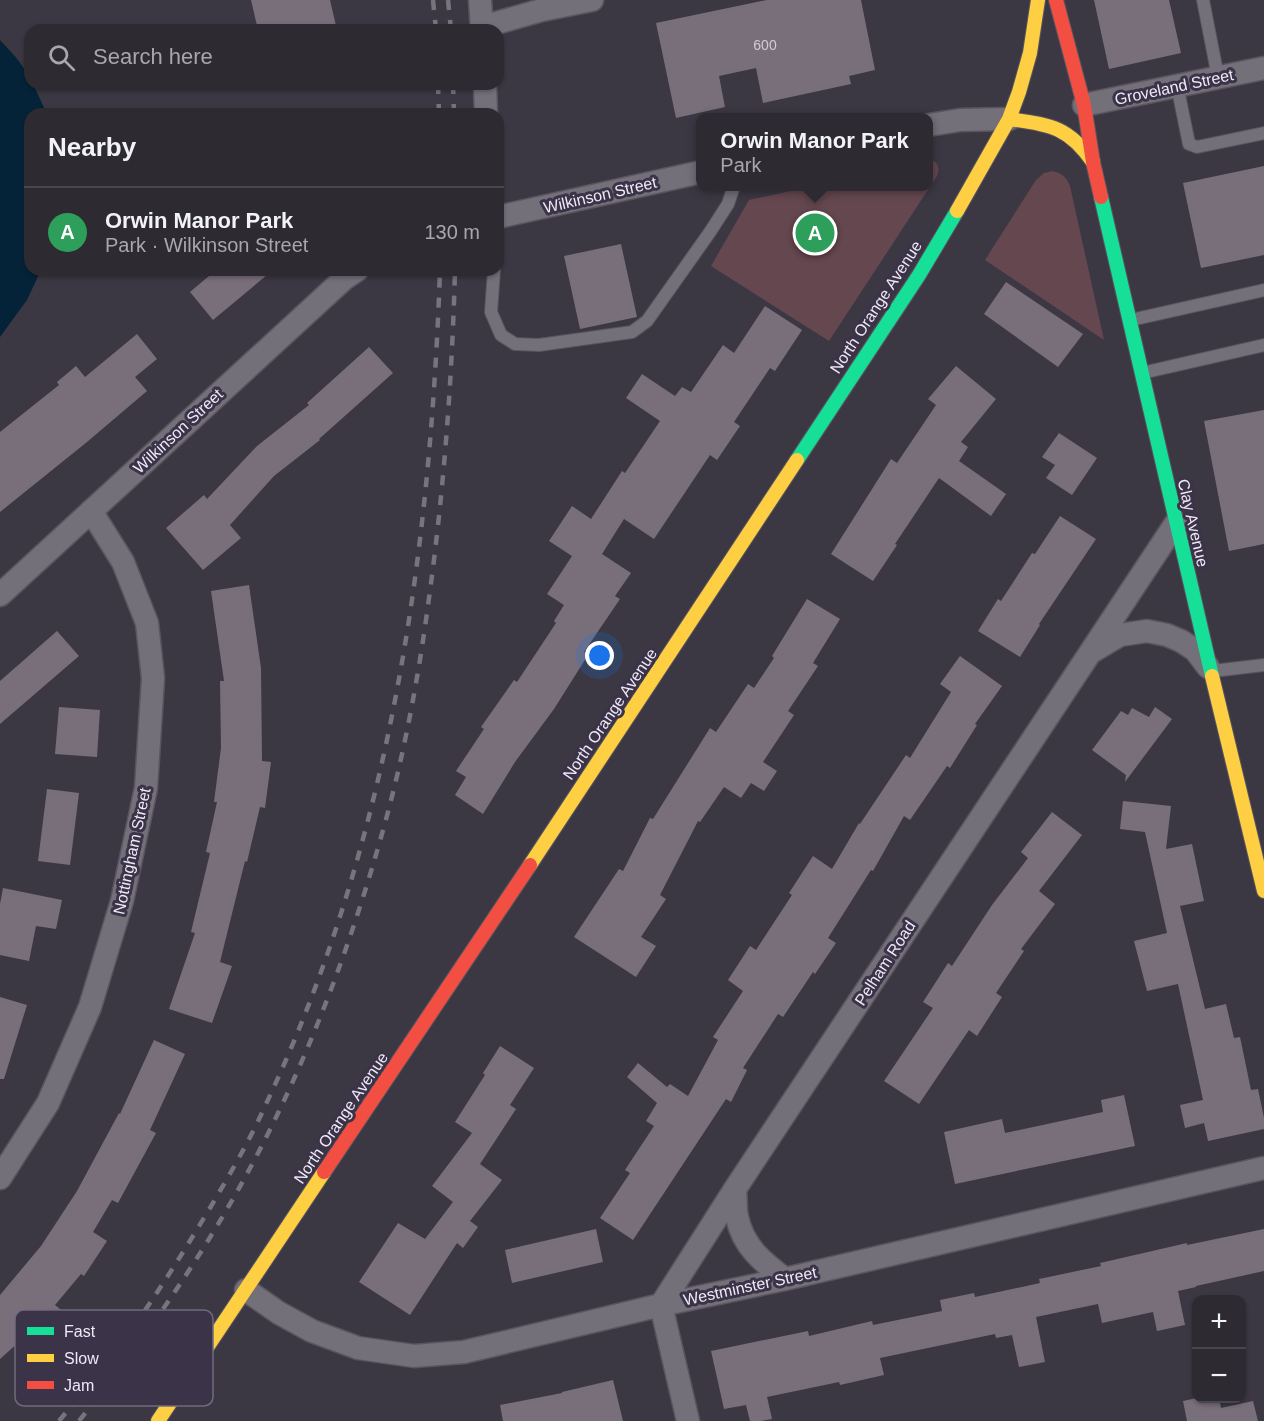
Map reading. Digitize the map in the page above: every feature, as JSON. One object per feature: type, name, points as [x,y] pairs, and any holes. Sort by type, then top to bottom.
[{"type":"main road","name":"North Orange Avenue","points":[[213,1339],[643,695],[919,275],[1009,119],[1030,53],[1038,0]]},
{"type":"main road","name":"Clay Avenue","points":[[1056,0],[1084,105],[1093,162],[1211,671],[1254,804],[1264,891]]},
{"type":"main road","name":"Clay Avenue","points":[[1009,119],[1043,125],[1067,133],[1078,141],[1093,162]]},
{"type":"main road","name":"North Orange Avenue","points":[[158,1421],[168,1406]]},
{"type":"street","points":[[480,0],[482,24]]},
{"type":"street","points":[[495,24],[542,10],[592,0]]},
{"type":"street","name":"Groveland Street","points":[[1084,105],[1264,68]]},
{"type":"street","points":[[484,90],[486,108]]},
{"type":"street","points":[[933,124],[960,120],[1009,119]]},
{"type":"street","name":"Wilkinson Street","points":[[504,217],[696,173]]},
{"type":"street","name":"Wilkinson Street","points":[[0,595],[348,276]]},
{"type":"street","name":"Nottingham Street","points":[[0,1178],[48,1103],[90,1007],[122,901],[146,788],[153,678],[147,623],[123,562],[91,511]]},
{"type":"street","name":"Pelham Road","points":[[662,1305],[735,1189],[1176,523]]},
{"type":"street","points":[[1089,653],[1120,635],[1147,631],[1182,641],[1196,650],[1211,671]]},
{"type":"street","name":"Westminster Street","points":[[246,1290],[279,1313],[312,1331],[358,1348],[414,1356],[464,1352],[1264,1168]]},
{"type":"street","points":[[735,1189],[737,1217],[746,1242],[763,1262],[786,1279]]},
{"type":"street","points":[[662,1305],[688,1421]]},
{"type":"lane","points":[[1203,0],[1218,77]]},
{"type":"lane","points":[[1177,86],[1189,144],[1197,147],[1264,134]]},
{"type":"lane","points":[[494,276],[491,312],[501,335],[515,344],[538,345],[632,332],[647,321],[710,232],[728,204],[732,191]]},
{"type":"lane","points":[[1129,321],[1264,290]]},
{"type":"lane","points":[[1141,373],[1264,345]]},
{"type":"lane","points":[[1211,671],[1264,665]]},
{"type":"shaded area","points":[[933,161],[938,165],[937,176],[933,182]]},
{"type":"shaded area","points":[[1053,171],[1064,176],[1070,186],[1104,340],[985,260],[1036,180],[1044,173]]},
{"type":"shaded area","points":[[791,191],[927,191],[829,341],[711,266],[749,200]]},
{"type":"water","points":[[0,40],[24,68],[24,90],[36,90],[44,108],[24,108],[24,276],[38,276],[27,300],[0,337]]},
{"type":"building","points":[[251,0],[330,0],[336,24],[257,24]]},
{"type":"building","points":[[767,0],[861,0],[875,70],[849,76],[851,84],[763,103],[756,68],[719,76],[725,107],[676,118],[656,23]]},
{"type":"building","points":[[1094,0],[1169,0],[1181,53],[1109,69]]},
{"type":"building","points":[[1264,166],[1264,255],[1201,268],[1183,183]]},
{"type":"building","points":[[621,244],[637,317],[580,329],[564,256]]},
{"type":"building","points":[[209,276],[266,276],[213,320],[190,292]]},
{"type":"building","points":[[1006,282],[1083,334],[1058,367],[984,314]]},
{"type":"building","points":[[765,306],[802,330],[775,371],[770,368],[734,422],[740,426],[717,460],[710,455],[654,539],[624,519],[602,554],[631,573],[615,596],[620,599],[584,652],[588,655],[554,709],[515,762],[483,814],[455,795],[466,777],[456,771],[484,729],[481,727],[514,680],[517,682],[556,623],[554,621],[564,605],[547,594],[572,556],[549,541],[572,506],[591,519],[622,471],[625,473],[660,421],[626,398],[642,374],[675,396],[682,387],[691,392],[723,345],[734,353]]},
{"type":"building","points":[[137,334],[157,359],[135,377],[147,391],[0,512],[0,432],[59,385],[57,382],[76,366],[85,377]]},
{"type":"building","points":[[369,347],[393,373],[320,440],[274,476],[230,525],[241,538],[203,570],[166,528],[204,495],[207,499],[257,446],[309,405],[307,403]]},
{"type":"building","points":[[956,366],[996,399],[961,442],[968,447],[959,461],[1006,494],[991,516],[939,478],[873,581],[831,554],[891,459],[897,463],[936,405],[928,399]]},
{"type":"building","points":[[1264,410],[1264,544],[1229,551],[1204,421]]},
{"type":"building","points":[[1059,433],[1097,458],[1072,495],[1046,478],[1055,465],[1042,457]]},
{"type":"building","points":[[1060,516],[1096,539],[1039,624],[1020,657],[978,631],[998,599],[1001,601],[1032,553],[1035,554]]},
{"type":"building","points":[[249,585],[261,668],[262,761],[271,762],[265,808],[260,807],[220,962],[232,966],[212,1023],[169,1009],[195,933],[191,932],[210,853],[206,852],[217,802],[214,802],[221,748],[220,681],[224,681],[211,591]]},
{"type":"building","points":[[807,599],[840,619],[813,663],[818,666],[788,711],[794,715],[763,762],[777,771],[764,791],[751,783],[741,798],[724,787],[700,822],[698,821],[660,895],[666,899],[641,937],[656,946],[636,977],[574,937],[619,869],[623,871],[650,818],[653,819],[710,728],[716,732],[748,684],[754,688],[774,658],[772,656]]},
{"type":"building","points":[[57,631],[79,656],[0,724],[0,681]]},
{"type":"building","points":[[960,656],[1002,686],[975,724],[977,725],[950,768],[947,766],[910,820],[904,816],[873,871],[871,870],[828,938],[836,943],[815,974],[813,972],[783,1017],[778,1014],[743,1068],[747,1070],[731,1102],[726,1099],[633,1240],[600,1218],[630,1173],[625,1170],[654,1126],[646,1121],[657,1103],[627,1077],[638,1063],[667,1087],[670,1084],[688,1096],[718,1040],[713,1037],[743,991],[728,980],[750,946],[756,950],[792,895],[789,893],[813,856],[832,869],[859,823],[906,755],[910,758],[951,692],[940,684]]},
{"type":"building","points":[[59,707],[100,710],[97,757],[55,754]]},
{"type":"building","points":[[1155,707],[1172,719],[1125,782],[1126,775],[1092,750],[1121,711],[1128,715],[1132,708],[1149,717]]},
{"type":"building","points":[[47,789],[79,793],[70,865],[38,861]]},
{"type":"building","points":[[1123,801],[1171,806],[1166,849],[1192,844],[1204,901],[1180,906],[1205,1009],[1226,1004],[1234,1038],[1240,1037],[1251,1090],[1258,1089],[1264,1129],[1208,1141],[1204,1123],[1185,1128],[1180,1105],[1203,1100],[1178,984],[1147,991],[1134,941],[1167,933],[1145,832],[1120,829]]},
{"type":"building","points":[[1052,812],[1082,835],[1039,891],[1055,904],[1021,949],[1024,951],[996,993],[1002,997],[977,1036],[969,1030],[919,1104],[884,1081],[933,1008],[923,1002],[948,963],[952,966],[992,905],[1028,858],[1021,852]]},
{"type":"building","points":[[3,888],[62,900],[56,929],[36,926],[29,961],[0,955],[0,904]]},
{"type":"building","points":[[0,997],[27,1005],[4,1079],[0,1079]]},
{"type":"building","points":[[154,1040],[185,1054],[150,1130],[156,1133],[118,1203],[112,1200],[93,1232],[107,1241],[84,1276],[81,1274],[55,1305],[61,1310],[15,1310],[15,1346],[0,1359],[0,1295],[41,1246],[77,1191],[120,1114]]},
{"type":"building","points":[[500,1046],[534,1068],[510,1105],[516,1109],[480,1164],[502,1180],[470,1221],[478,1227],[463,1248],[457,1243],[410,1315],[359,1282],[398,1223],[425,1239],[453,1202],[432,1186],[472,1133],[455,1122],[485,1075],[483,1073]]},
{"type":"building","points":[[1124,1095],[1135,1146],[955,1184],[944,1132],[1002,1119],[1005,1133],[1103,1112],[1101,1100]]},
{"type":"building","points":[[596,1229],[603,1262],[512,1283],[505,1250]]},
{"type":"building","points":[[1264,1229],[1264,1271],[1178,1291],[1185,1325],[1157,1331],[1153,1312],[1102,1323],[1098,1304],[1036,1317],[1045,1362],[1019,1367],[1012,1335],[996,1338],[995,1334],[880,1358],[884,1375],[767,1397],[772,1419],[750,1421],[746,1405],[724,1409],[711,1351],[808,1331],[809,1336],[872,1321],[873,1325],[942,1311],[940,1300],[974,1293],[975,1297],[1040,1283],[1039,1279],[1101,1266],[1100,1263],[1187,1243],[1187,1245]]},
{"type":"building","points":[[613,1380],[623,1421],[503,1421],[500,1405]]},
{"type":"building","points":[[1192,1399],[1192,1403],[1220,1403],[1221,1408],[1253,1401],[1258,1421],[1187,1421],[1183,1401]]},
{"type":"railway","points":[[433,0],[435,24]]},
{"type":"railway","points":[[448,0],[450,24]]},
{"type":"railway","points":[[438,90],[439,108]]},
{"type":"railway","points":[[453,90],[454,108]]},
{"type":"railway","points":[[145,1310],[200,1224],[253,1131],[309,1005],[344,904],[373,801],[396,696],[413,591],[426,485],[435,377],[440,276]]},
{"type":"railway","points":[[162,1310],[214,1231],[280,1109],[339,968],[385,823],[411,712],[434,557],[446,434],[455,276]]},
{"type":"railway","points":[[59,1421],[71,1406]]},
{"type":"railway","points":[[79,1421],[91,1406]]},
{"type":"traffic: fast","points":[[1101,197],[1212,676]]},
{"type":"traffic: fast","points":[[797,460],[919,275],[957,211]]},
{"type":"traffic: slow","points":[[957,211],[1009,119],[1030,53],[1038,0]]},
{"type":"traffic: slow","points":[[1009,119],[1057,129],[1075,141],[1093,162]]},
{"type":"traffic: slow","points":[[530,865],[797,460]]},
{"type":"traffic: slow","points":[[1212,676],[1264,891]]},
{"type":"traffic: slow","points":[[213,1338],[324,1172]]},
{"type":"traffic: slow","points":[[158,1421],[168,1406]]},
{"type":"traffic: jam","points":[[1056,0],[1084,105],[1101,197]]},
{"type":"traffic: jam","points":[[324,1172],[530,865]]},
{"type":"place","name":"Orwin Manor Park","points":[[815,233]]}]
